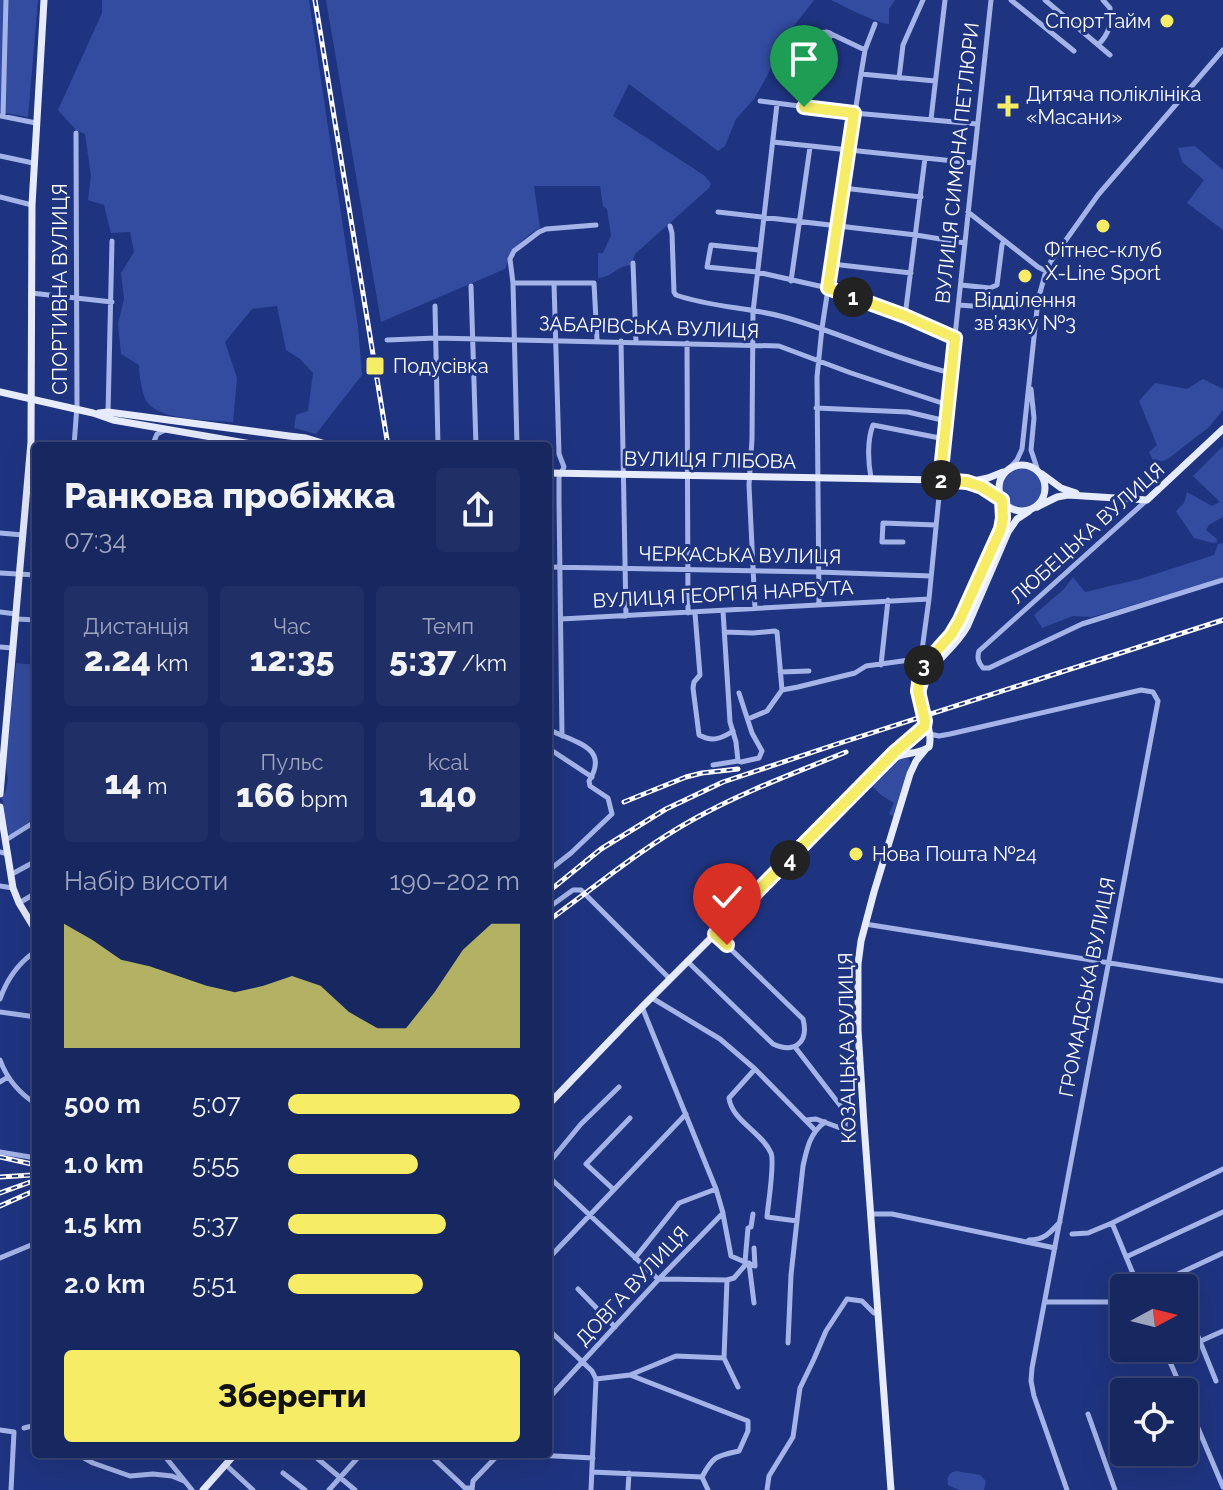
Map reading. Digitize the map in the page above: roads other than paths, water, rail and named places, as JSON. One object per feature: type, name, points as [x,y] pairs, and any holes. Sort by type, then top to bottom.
[{"type":"main road","points":[[33,442],[33,163],[44,0]]},
{"type":"main road","points":[[0,392],[93,413],[238,429],[319,442]]},
{"type":"main road","points":[[108,415],[165,430],[236,442],[238,429]]},
{"type":"main road","name":"ЛЮБЕЦЬКА ВУЛИЦЯ","points":[[1147,500],[1223,429]]},
{"type":"main road","points":[[288,442],[289,436]]},
{"type":"main road","points":[[0,794],[3,722],[32,465]]},
{"type":"main road","points":[[925,735],[918,691],[920,675],[924,665],[951,635],[1001,529],[1003,518],[999,482],[1007,470],[1021,465],[1030,466],[1061,488],[1082,495]]},
{"type":"main road","name":"ВУЛИЦЯ ГЛІБОВА","points":[[552,473],[967,482],[1007,470]]},
{"type":"main road","points":[[1002,500],[1014,510],[1033,509],[1043,499],[1045,490],[1044,480],[1038,472]]},
{"type":"main road","name":"ВУЛИЦЯ ГЛІБОВА","points":[[967,482],[986,489],[1002,500]]},
{"type":"main road","points":[[912,768],[912,752],[925,735],[923,696],[927,676],[960,639],[1008,532],[1017,519],[1062,496],[1147,500]]},
{"type":"main road","points":[[552,1101],[904,743],[925,735]]},
{"type":"main road","name":"КОЗАЦЬКА ВУЛИЦЯ","points":[[891,1490],[870,1214],[858,996],[859,952],[912,768],[925,735]]},
{"type":"main road","points":[[889,760],[912,752]]},
{"type":"main road","points":[[901,754],[909,757],[912,768]]},
{"type":"main road","points":[[0,807],[6,840],[4,853],[12,874],[6,887],[32,924]]},
{"type":"main road","points":[[203,1490],[232,1458]]},
{"type":"street","points":[[6,0],[2,116],[36,123]]},
{"type":"street","points":[[899,78],[903,45],[923,0]]},
{"type":"street","points":[[931,119],[945,0]]},
{"type":"street","name":"ВУЛИЦЯ СИМОНА ПЕТЛЮРИ","points":[[782,690],[855,673],[866,666],[917,659],[922,650],[991,0]]},
{"type":"street","points":[[1011,0],[1074,51]]},
{"type":"street","points":[[1045,0],[1110,55]]},
{"type":"street","points":[[1098,45],[1108,34],[1111,20],[1110,8],[1103,0]]},
{"type":"street","points":[[819,604],[818,361],[854,113],[865,50],[875,24]]},
{"type":"street","points":[[830,33],[823,78],[792,72],[816,33],[830,33],[865,50]]},
{"type":"street","points":[[1007,470],[1022,449],[1038,300],[1054,254],[1098,195],[1223,50]]},
{"type":"street","points":[[861,74],[935,81]]},
{"type":"street","points":[[804,107],[808,77]]},
{"type":"street","points":[[760,101],[977,124]]},
{"type":"street","points":[[755,608],[750,477],[753,312],[777,104]]},
{"type":"street","name":"СПОРТИВНА ВУЛИЦЯ","points":[[74,442],[77,410],[76,133]]},
{"type":"street","points":[[773,142],[973,163]]},
{"type":"street","points":[[791,281],[811,147]]},
{"type":"street","points":[[0,156],[33,163]]},
{"type":"street","points":[[905,316],[925,158]]},
{"type":"street","points":[[843,188],[921,197]]},
{"type":"street","points":[[0,197],[32,205]]},
{"type":"street","points":[[718,212],[965,243]]},
{"type":"street","points":[[968,212],[1046,271]]},
{"type":"street","points":[[517,442],[510,259],[514,251],[546,229],[596,225]]},
{"type":"street","points":[[670,226],[676,295],[704,304],[778,315],[822,328],[921,366],[951,373]]},
{"type":"street","points":[[961,285],[990,288],[997,285],[1004,240]]},
{"type":"street","points":[[108,415],[112,241]]},
{"type":"street","points":[[759,250],[711,245],[707,267],[757,272],[828,288],[955,338]]},
{"type":"street","points":[[633,263],[636,342]]},
{"type":"street","points":[[832,264],[911,273]]},
{"type":"street","points":[[513,283],[594,283],[597,341]]},
{"type":"street","points":[[554,283],[559,454],[564,467],[559,477],[562,736]]},
{"type":"street","points":[[471,286],[476,442]]},
{"type":"street","points":[[31,293],[112,302]]},
{"type":"street","points":[[959,305],[986,307]]},
{"type":"street","points":[[435,306],[438,442]]},
{"type":"street","name":"ЗАБАРІВСЬКА ВУЛИЦЯ","points":[[387,340],[515,339],[779,346],[948,405]]},
{"type":"street","points":[[621,341],[626,617]]},
{"type":"street","points":[[687,343],[688,571],[700,675],[693,688],[699,735],[720,739],[733,731]]},
{"type":"street","points":[[1030,381],[1034,418],[1031,450],[1038,472]]},
{"type":"street","points":[[816,408],[908,412],[947,421]]},
{"type":"street","points":[[871,478],[869,455],[873,425],[945,439]]},
{"type":"street","points":[[154,442],[157,434],[165,430]]},
{"type":"street","points":[[1124,499],[1131,507],[1130,515]]},
{"type":"street","name":"ЛЮБЕЦЬКА ВУЛИЦЯ","points":[[1147,500],[979,651],[978,660],[983,668],[989,668],[1082,624],[1223,580]]},
{"type":"street","points":[[903,542],[882,542],[883,523],[936,525]]},
{"type":"street","points":[[0,533],[24,535]]},
{"type":"street","name":"ЧЕРКАСЬКА ВУЛИЦЯ","points":[[552,567],[931,576]]},
{"type":"street","points":[[0,573],[32,575]]},
{"type":"street","name":"ВУЛИЦЯ ГЕОРГІЯ НАРБУТА","points":[[561,619],[929,599]]},
{"type":"street","points":[[881,665],[888,600]]},
{"type":"street","points":[[723,611],[730,722],[738,761]]},
{"type":"street","points":[[0,612],[32,619]]},
{"type":"street","points":[[724,632],[777,632],[782,690],[767,711],[748,719]]},
{"type":"street","points":[[0,647],[13,648]]},
{"type":"street","points":[[780,672],[809,671]]},
{"type":"street","name":"ГРОМАДСЬКА ВУЛИЦЯ","points":[[950,734],[1141,690],[1149,690],[1158,701],[1031,1381],[1067,1490]]},
{"type":"street","points":[[713,765],[761,756],[762,751],[739,693]]},
{"type":"street","points":[[552,731],[588,747],[596,759],[590,786],[608,798],[612,814],[552,868]]},
{"type":"street","points":[[925,735],[950,734]]},
{"type":"street","points":[[925,735],[950,734]]},
{"type":"street","points":[[552,751],[592,777]]},
{"type":"street","points":[[6,840],[32,824]]},
{"type":"street","points":[[12,874],[32,863]]},
{"type":"street","points":[[552,905],[573,890],[581,890],[670,979]]},
{"type":"street","points":[[19,903],[32,895]]},
{"type":"street","points":[[865,924],[1223,981]]},
{"type":"street","points":[[687,961],[773,1044],[785,1048],[795,1047],[801,1042],[805,1028],[803,1019],[715,934]]},
{"type":"street","points":[[0,999],[13,973],[32,954]]},
{"type":"street","points":[[651,998],[720,1039],[755,1069],[815,1130]]},
{"type":"street","points":[[642,1007],[716,1189],[731,1256],[755,1266],[754,1248]]},
{"type":"street","points":[[0,1012],[32,1016]]},
{"type":"street","points":[[795,1047],[846,1113],[843,1129],[816,1119],[806,1120]]},
{"type":"street","points":[[0,1060],[15,1086],[32,1101]]},
{"type":"street","points":[[755,1069],[729,1098],[729,1102],[773,1156],[767,1217],[797,1221]]},
{"type":"street","points":[[0,1082],[8,1077]]},
{"type":"street","points":[[552,1159],[581,1124],[619,1087]]},
{"type":"street","points":[[552,1255],[686,1114]]},
{"type":"street","points":[[613,1189],[586,1164],[630,1118]]},
{"type":"street","points":[[788,1343],[790,1290],[803,1166],[815,1130],[825,1122]]},
{"type":"street","points":[[0,1152],[32,1157]]},
{"type":"street","points":[[1072,1234],[1088,1233],[1112,1223],[1223,1169]]},
{"type":"street","points":[[552,1180],[659,1279],[727,1280],[734,1278],[747,1263]]},
{"type":"street","name":"ДОВГА ВУЛИЦЯ","points":[[635,1258],[679,1203],[716,1189]]},
{"type":"street","points":[[1126,1257],[1223,1212]]},
{"type":"street","name":"ДОВГА ВУЛИЦЯ","points":[[552,1395],[723,1213]]},
{"type":"street","points":[[753,1214],[751,1227],[748,1228],[747,1263],[754,1303]]},
{"type":"street","points":[[870,1214],[892,1214],[1055,1248]]},
{"type":"street","points":[[1020,1241],[1041,1239],[1061,1221]]},
{"type":"street","points":[[1112,1223],[1133,1274]]},
{"type":"street","points":[[0,1258],[32,1245]]},
{"type":"street","points":[[1178,1274],[1223,1253]]},
{"type":"street","points":[[727,1280],[724,1358],[738,1387]]},
{"type":"street","points":[[578,1289],[615,1327]]},
{"type":"street","points":[[767,1490],[769,1476],[793,1437],[800,1388],[826,1331],[847,1299],[862,1301],[878,1313]]},
{"type":"street","points":[[1045,1302],[1110,1302]]},
{"type":"street","points":[[1200,1342],[1223,1331]]},
{"type":"street","points":[[552,1333],[592,1371],[596,1379],[591,1490]]},
{"type":"street","points":[[1198,1337],[1216,1381]]},
{"type":"street","points":[[596,1379],[630,1375],[676,1356],[724,1358]]},
{"type":"street","points":[[630,1375],[748,1421],[748,1431],[739,1451],[720,1455],[708,1465],[702,1477]]},
{"type":"street","points":[[1088,1414],[1115,1490]]},
{"type":"street","points":[[24,1428],[32,1426]]},
{"type":"street","points":[[1198,1429],[1223,1487]]},
{"type":"street","points":[[0,1430],[14,1432],[11,1490]]},
{"type":"street","points":[[552,1456],[593,1458]]},
{"type":"street","points":[[84,1458],[130,1476],[153,1474],[184,1481]]},
{"type":"street","points":[[166,1458],[192,1490]]},
{"type":"street","points":[[317,1458],[355,1490]]},
{"type":"street","points":[[329,1490],[357,1458]]},
{"type":"street","points":[[433,1458],[465,1488],[472,1489],[473,1481],[495,1458]]},
{"type":"street","points":[[226,1465],[253,1490]]},
{"type":"street","points":[[592,1472],[702,1477]]},
{"type":"street","points":[[283,1473],[305,1490]]},
{"type":"street","points":[[628,1490],[629,1473]]},
{"type":"street","points":[[702,1477],[708,1490]]},
{"type":"railway","points":[[315,0],[387,442]]},
{"type":"railway","points":[[552,889],[601,849],[666,809],[723,782],[1223,620]]},
{"type":"railway","points":[[552,918],[638,855],[694,819],[750,791],[846,752]]},
{"type":"railway","points":[[624,802],[686,777],[738,769]]},
{"type":"railway","points":[[0,1157],[32,1164]]},
{"type":"railway","points":[[0,1177],[32,1175]]},
{"type":"railway","points":[[0,1193],[32,1181]]},
{"type":"railway","points":[[0,1206],[32,1192]]},
{"type":"place","name":"СпортТайм","points":[[1167,21]]},
{"type":"place","name":"Дитяча поліклініка «Масани»","points":[[1008,106]]},
{"type":"place","name":"Фітнес-клуб X-Line Sport","points":[[1103,226]]},
{"type":"place","name":"Відділення зв’язку №3","points":[[1025,276]]},
{"type":"place","name":"Подусівка","points":[[375,366]]},
{"type":"place","name":"Нова Пошта №24","points":[[856,854]]}]
